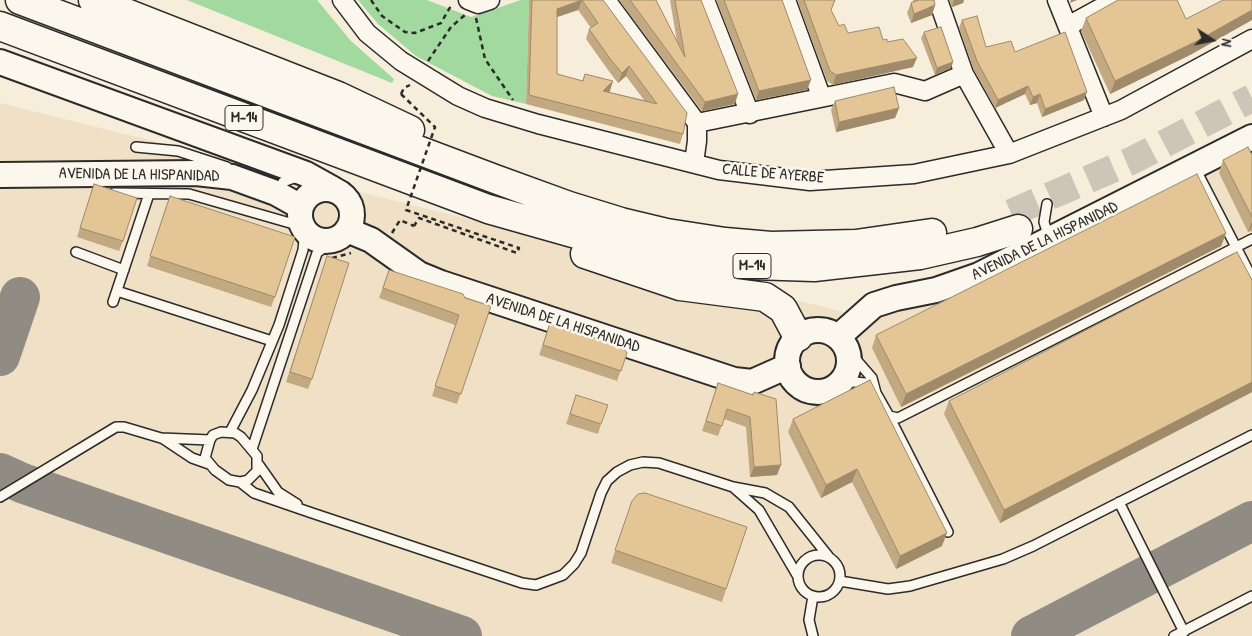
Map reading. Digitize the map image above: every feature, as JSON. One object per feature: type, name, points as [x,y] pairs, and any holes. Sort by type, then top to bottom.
[{"type":"highway","name":"M-14","points":[[0,26],[488,209],[640,252],[722,264],[769,267],[858,264],[920,255],[977,242],[1014,221],[856,244],[771,246],[726,242],[667,233],[569,206],[495,180],[20,0]]},
{"type":"highway","points":[[93,0],[338,96],[460,153],[495,180]]},
{"type":"highway","points":[[488,209],[524,230],[680,286],[765,297],[783,309],[798,337]]},
{"type":"street","name":"CALLE DE AYERBE","points":[[342,0],[367,33],[420,73],[458,96],[486,108],[719,170],[810,181],[914,174],[1009,154],[1104,117],[1252,39]]},
{"type":"street","points":[[606,0],[697,123],[694,163]]},
{"type":"street","points":[[705,0],[750,114]]},
{"type":"street","points":[[786,0],[821,96]]},
{"type":"street","points":[[938,0],[964,74],[1009,154]]},
{"type":"street","points":[[1057,0],[1104,117]]},
{"type":"street","points":[[1068,26],[1115,0]]},
{"type":"street","name":"AVENIDA DE LA HISPANIDAD","points":[[0,62],[306,174],[333,189]]},
{"type":"street","points":[[697,123],[750,114],[821,96],[894,83],[925,91],[964,74]]},
{"type":"street","name":"AVENIDA DE LA HISPANIDAD","points":[[842,342],[874,305],[896,298],[936,290],[979,275],[1252,137]]},
{"type":"street","name":"AVENIDA DE LA HISPANIDAD","points":[[261,158],[279,187],[303,217]]},
{"type":"street","name":"AVENIDA DE LA HISPANIDAD","points":[[0,175],[196,173],[232,176],[279,187]]},
{"type":"street","points":[[333,189],[342,194],[351,206],[352,221],[341,235],[318,240],[303,217],[315,191],[333,189]]},
{"type":"street","name":"AVENIDA DE LA HISPANIDAD","points":[[341,235],[371,240],[419,274],[734,380],[752,382],[788,366]]},
{"type":"street","points":[[818,330],[829,332],[842,342],[849,360],[847,371],[841,381],[824,391],[805,389],[791,375],[788,366],[788,356],[798,337],[807,332],[818,330]]},
{"type":"lane","points":[[136,146],[178,151],[279,187],[306,174]]},
{"type":"lane","points":[[1195,167],[1252,278]]},
{"type":"lane","points":[[114,193],[189,194],[303,217],[303,250],[272,341],[252,390],[230,432]]},
{"type":"lane","points":[[113,302],[149,194]]},
{"type":"lane","points":[[1047,204],[1044,222],[1050,240]]},
{"type":"lane","points":[[252,449],[317,253],[341,235]]},
{"type":"lane","points":[[889,416],[898,418],[1252,239]]},
{"type":"lane","points":[[76,252],[124,270]]},
{"type":"lane","points":[[117,291],[272,341]]},
{"type":"lane","points":[[842,342],[872,378],[876,393],[948,532]]},
{"type":"lane","points":[[841,381],[866,383],[876,393]]},
{"type":"lane","points":[[0,497],[116,427],[124,427],[161,438],[210,440]]},
{"type":"lane","points":[[312,513],[278,492],[259,465],[257,456],[241,437],[230,432],[213,435],[205,450],[205,458],[209,464],[229,480],[240,482],[254,493],[312,513],[522,583],[536,585],[563,576],[574,564],[581,553],[601,493],[607,481],[623,468],[643,462],[659,463],[733,487],[765,493],[788,507],[838,566],[840,581],[833,592],[827,596],[813,596],[801,588],[797,575],[759,510],[733,487]]},
{"type":"lane","points":[[840,581],[882,588],[910,586],[1003,558],[1033,546],[1252,435]]},
{"type":"lane","points":[[161,438],[192,458],[209,464]]},
{"type":"lane","points":[[240,482],[255,475],[259,465]]},
{"type":"lane","points":[[1119,502],[1184,632]]},
{"type":"lane","points":[[797,575],[802,561],[808,557],[815,554],[829,557]]},
{"type":"lane","points":[[812,636],[808,620],[813,596]]},
{"type":"lane","points":[[1174,636],[1252,596]]},
{"type":"path","points":[[371,0],[382,16],[405,32],[415,33],[441,23],[449,12],[472,5]]},
{"type":"path","points":[[420,73],[451,27],[472,5]]},
{"type":"path","points":[[472,5],[486,59],[514,102],[513,116]]},
{"type":"path","points":[[404,88],[401,94],[435,127],[406,210],[519,248],[517,253],[419,218],[414,226]]},
{"type":"shaded area","points":[[0,103],[876,320],[1252,134],[1252,636],[0,636]]},
{"type":"green space","points":[[187,0],[317,0],[351,41],[394,79],[392,83]]},
{"type":"green space","points":[[358,0],[427,0],[471,17],[521,0],[529,0],[526,104],[492,96],[416,56],[378,24]]},
{"type":"building","points":[[532,0],[582,0],[603,0],[687,113],[683,134],[529,95]],"holes":[[[582,0],[598,23],[589,29],[611,60],[622,73],[629,66],[657,104],[603,91],[613,81],[585,74],[583,81],[557,74],[557,9]]]},
{"type":"building","points":[[630,0],[656,0],[685,57],[675,0],[701,0],[738,94],[705,102]]},
{"type":"building","points":[[724,0],[782,0],[811,80],[759,91]]},
{"type":"building","points":[[804,0],[835,0],[831,10],[839,26],[844,24],[848,33],[879,27],[883,40],[887,39],[887,42],[903,39],[917,58],[836,75],[830,71]]},
{"type":"building","points":[[918,0],[934,0],[935,5],[914,14],[911,3]]},
{"type":"building","points":[[1118,0],[1177,0],[1186,19],[1223,0],[1252,0],[1252,10],[1197,41],[1115,81],[1086,18]]},
{"type":"building","points":[[977,16],[986,47],[1011,41],[1015,52],[1065,32],[1087,92],[1045,109],[1040,94],[1033,97],[1028,86],[998,100],[977,61],[962,20]]},
{"type":"building","points":[[941,27],[953,62],[937,68],[924,32]]},
{"type":"building","points":[[894,87],[899,108],[839,122],[835,101]]},
{"type":"building","points":[[1248,147],[1252,155],[1252,217],[1223,160]]},
{"type":"building","points":[[1197,174],[1226,233],[906,394],[876,335]]},
{"type":"building","points":[[94,184],[137,198],[123,241],[80,228]]},
{"type":"building","points":[[170,196],[295,237],[275,297],[150,256]]},
{"type":"building","points":[[1237,252],[1252,280],[1252,382],[1004,510],[949,401]]},
{"type":"building","points":[[327,256],[349,263],[312,379],[290,372]]},
{"type":"building","points":[[389,270],[463,294],[465,298],[491,306],[461,394],[435,386],[459,315],[383,288]]},
{"type":"building","points":[[550,323],[623,347],[627,353],[621,371],[543,345]]},
{"type":"building","points":[[870,380],[947,533],[900,556],[857,469],[826,485],[793,419]]},
{"type":"building","points":[[718,383],[753,395],[754,392],[776,399],[781,465],[754,467],[750,417],[727,409],[722,426],[706,421]]},
{"type":"building","points":[[576,395],[608,405],[601,424],[570,414]]},
{"type":"building","points":[[645,493],[747,527],[726,589],[615,550],[632,501],[638,494]]},
{"type":"taxiway","points":[[0,356],[20,297]]},
{"type":"taxiway","points":[[0,473],[22,483],[462,636]]},
{"type":"taxiway","points":[[1031,636],[1252,521]]},
{"type":"tunnel","points":[[1011,213],[1133,160],[1252,98]]}]
